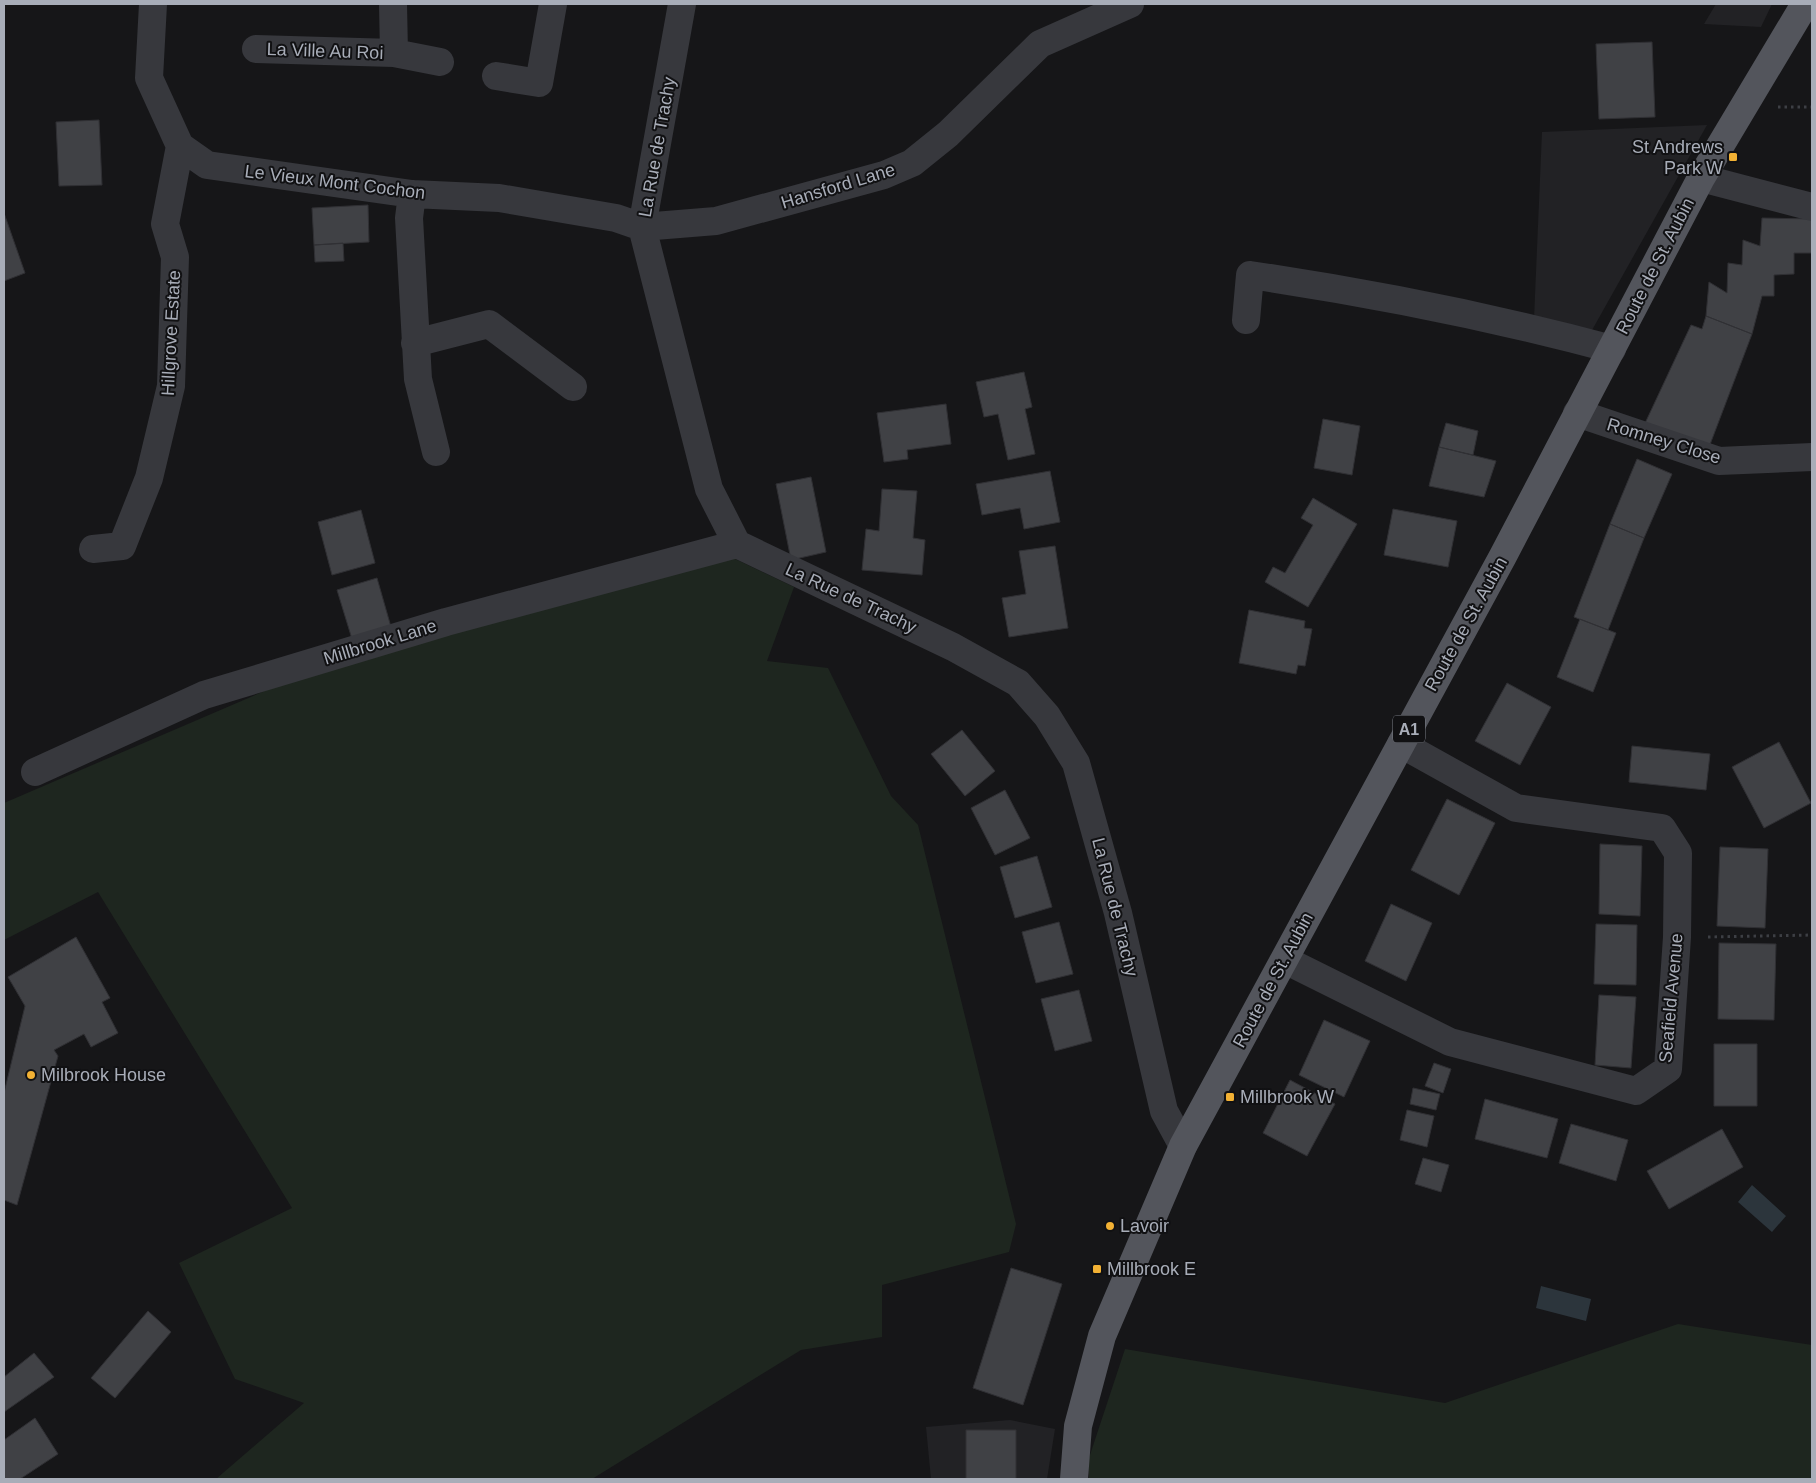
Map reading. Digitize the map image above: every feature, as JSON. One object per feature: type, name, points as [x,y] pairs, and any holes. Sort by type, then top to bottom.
[{"type":"main road","name":"Route de St. Aubin","points":[[1074,1479],[1078,1426],[1102,1336],[1183,1146],[1503,556],[1701,178],[1805,4]]},
{"type":"street","points":[[153,4],[149,78],[180,146]]},
{"type":"street","name":"La Ville Au Roi","points":[[393,4],[394,53]]},
{"type":"street","points":[[496,76],[539,83],[552,4]]},
{"type":"street","name":"La Rue de Trachy","points":[[682,4],[642,227],[709,489],[737,544],[932,637],[1018,683],[1047,716],[1076,763],[1118,913],[1164,1111],[1183,1146]]},
{"type":"street","name":"Hansford Lane","points":[[642,227],[716,221],[884,175],[912,163],[948,134],[1040,44],[1130,4]]},
{"type":"street","name":"La Ville Au Roi","points":[[256,49],[394,53],[440,62]]},
{"type":"street","name":"Le Vieux Mont Cochon","points":[[180,146],[207,165],[412,194],[499,198],[616,218],[642,227]]},
{"type":"street","name":"Hillgrove Estate","points":[[93,549],[122,546],[150,478],[171,386],[176,257],[165,224],[180,146]]},
{"type":"street","points":[[1701,178],[1812,207]]},
{"type":"street","points":[[412,194],[409,218],[418,379],[436,452]]},
{"type":"street","points":[[1246,320],[1250,276],[1306,283],[1437,306],[1612,349]]},
{"type":"street","points":[[415,343],[489,324],[573,387]]},
{"type":"street","name":"Romney Close","points":[[1577,413],[1719,461],[1812,458]]},
{"type":"street","name":"Millbrook Lane","points":[[35,772],[204,695],[446,622],[737,544]]},
{"type":"street","name":"Seafield Avenue","points":[[1285,960],[1450,1042],[1636,1091],[1668,1069],[1677,938],[1678,853],[1662,828],[1516,808],[1401,744]]},
{"type":"path","points":[[1677,938],[1812,935]]},
{"type":"shaded area","points":[[1716,4],[1772,4],[1761,27],[1704,24]]},
{"type":"shaded area","points":[[1707,125],[1591,332],[1534,319],[1542,132]]},
{"type":"shaded area","points":[[731,557],[794,587],[767,661],[828,668],[891,796],[918,825],[1016,1224],[1009,1252],[882,1285],[882,1337],[801,1350],[592,1479],[216,1479],[304,1403],[235,1379],[179,1263],[292,1208],[98,892],[4,940],[4,803],[332,662]]},
{"type":"shaded area","points":[[1752,1185],[1786,1216],[1772,1232],[1738,1202]]},
{"type":"shaded area","points":[[1541,1286],[1591,1299],[1586,1321],[1536,1308]]},
{"type":"shaded area","points":[[1678,1324],[1812,1345],[1812,1479],[1089,1479],[1088,1461],[1125,1349],[1445,1403]]},
{"type":"shaded area","points":[[1010,1420],[1055,1429],[1047,1479],[931,1479],[926,1427]]},
{"type":"building","points":[[1652,42],[1655,117],[1599,119],[1596,44]]},
{"type":"building","points":[[99,120],[102,185],[59,186],[56,122]]},
{"type":"building","points":[[368,205],[369,242],[314,245],[312,208]]},
{"type":"building","points":[[4,213],[25,273],[4,281]]},
{"type":"building","points":[[1762,218],[1812,219],[1812,253],[1794,253],[1794,274],[1774,275],[1774,296],[1762,296],[1752,334],[1706,316],[1709,282],[1727,293],[1728,263],[1742,265],[1743,240],[1760,246]]},
{"type":"building","points":[[343,243],[344,261],[315,262],[314,245]]},
{"type":"building","points":[[1706,316],[1752,334],[1706,455],[1640,434],[1691,325],[1702,329]]},
{"type":"building","points":[[1024,372],[1032,407],[1025,409],[1035,454],[1008,460],[998,414],[984,417],[976,382]]},
{"type":"building","points":[[946,404],[951,444],[907,450],[908,459],[884,462],[877,413]]},
{"type":"building","points":[[1323,419],[1360,426],[1352,475],[1314,468]]},
{"type":"building","points":[[1446,423],[1478,431],[1473,455],[1439,447]]},
{"type":"building","points":[[1439,447],[1496,461],[1484,497],[1429,486]]},
{"type":"building","points":[[1637,459],[1672,474],[1644,538],[1610,524]]},
{"type":"building","points":[[1050,471],[1060,522],[1024,529],[1020,508],[982,515],[976,484]]},
{"type":"building","points":[[811,477],[826,552],[791,560],[776,484]]},
{"type":"building","points":[[882,489],[917,491],[913,538],[925,540],[922,575],[862,570],[866,529],[879,531]]},
{"type":"building","points":[[1313,498],[1357,524],[1308,607],[1265,582],[1273,567],[1285,573],[1313,525],[1301,518]]},
{"type":"building","points":[[1393,509],[1457,521],[1448,567],[1384,555]]},
{"type":"building","points":[[361,510],[375,563],[332,575],[318,522]]},
{"type":"building","points":[[1610,524],[1644,538],[1608,630],[1574,617]]},
{"type":"building","points":[[1055,546],[1068,628],[1009,637],[1002,598],[1026,594],[1019,551]]},
{"type":"building","points":[[377,578],[391,627],[352,639],[337,590]]},
{"type":"building","points":[[1249,610],[1305,621],[1304,628],[1312,629],[1305,666],[1298,665],[1296,674],[1239,663]]},
{"type":"building","points":[[1580,619],[1616,633],[1593,692],[1557,677]]},
{"type":"building","points":[[1507,683],[1551,707],[1520,765],[1475,741]]},
{"type":"building","points":[[962,730],[995,771],[965,796],[931,754]]},
{"type":"building","points":[[1779,742],[1811,803],[1764,828],[1732,767]]},
{"type":"building","points":[[1632,746],[1710,754],[1706,790],[1629,782]]},
{"type":"building","points":[[1005,790],[1030,838],[995,855],[971,808]]},
{"type":"building","points":[[1447,799],[1495,823],[1459,895],[1411,870]]},
{"type":"building","points":[[1600,844],[1642,846],[1640,916],[1599,914]]},
{"type":"building","points":[[1720,847],[1768,849],[1765,928],[1717,926]]},
{"type":"building","points":[[1037,856],[1052,907],[1015,918],[1000,867]]},
{"type":"building","points":[[1391,904],[1432,923],[1406,981],[1365,961]]},
{"type":"building","points":[[1059,922],[1073,974],[1036,983],[1022,932]]},
{"type":"building","points":[[1596,924],[1637,925],[1636,985],[1594,984]]},
{"type":"building","name":"Milbrook House","points":[[76,937],[110,998],[102,1002],[118,1033],[91,1047],[84,1034],[54,1050],[58,1056],[17,1205],[4,1200],[4,1093],[25,1006],[8,977]]},
{"type":"building","points":[[1719,943],[1776,944],[1774,1020],[1718,1019]]},
{"type":"building","points":[[1079,990],[1092,1041],[1055,1051],[1041,999]]},
{"type":"building","points":[[1599,995],[1636,997],[1631,1068],[1595,1065]]},
{"type":"building","points":[[1324,1020],[1370,1041],[1344,1097],[1299,1075]]},
{"type":"building","points":[[1714,1044],[1757,1044],[1757,1106],[1714,1106]]},
{"type":"building","points":[[1434,1063],[1451,1069],[1443,1093],[1425,1086]]},
{"type":"building","points":[[1290,1080],[1335,1104],[1307,1156],[1263,1133]]},
{"type":"building","points":[[1413,1088],[1440,1094],[1436,1110],[1410,1104]]},
{"type":"building","points":[[1485,1099],[1558,1119],[1547,1158],[1475,1139]]},
{"type":"building","points":[[1407,1110],[1434,1116],[1427,1147],[1400,1140]]},
{"type":"building","points":[[1571,1124],[1628,1140],[1616,1181],[1559,1163]]},
{"type":"building","points":[[1722,1129],[1743,1167],[1669,1209],[1647,1171]]},
{"type":"building","points":[[1423,1158],[1449,1165],[1441,1192],[1415,1184]]},
{"type":"building","points":[[1011,1268],[1062,1284],[1023,1405],[973,1388]]},
{"type":"building","points":[[148,1311],[171,1332],[115,1398],[91,1378]]},
{"type":"building","points":[[34,1353],[54,1377],[4,1412],[4,1377]]},
{"type":"building","points":[[35,1418],[58,1454],[20,1479],[4,1479],[4,1440]]},
{"type":"building","points":[[966,1430],[1016,1430],[1016,1479],[966,1479]]},
{"type":"place","name":"St Andrews Park W","points":[[1733,157]]},
{"type":"place","name":"Milbrook House","points":[[31,1075]]},
{"type":"place","name":"Millbrook W","points":[[1230,1097]]},
{"type":"place","name":"Lavoir","points":[[1110,1226]]},
{"type":"place","name":"Millbrook E","points":[[1097,1269]]}]
